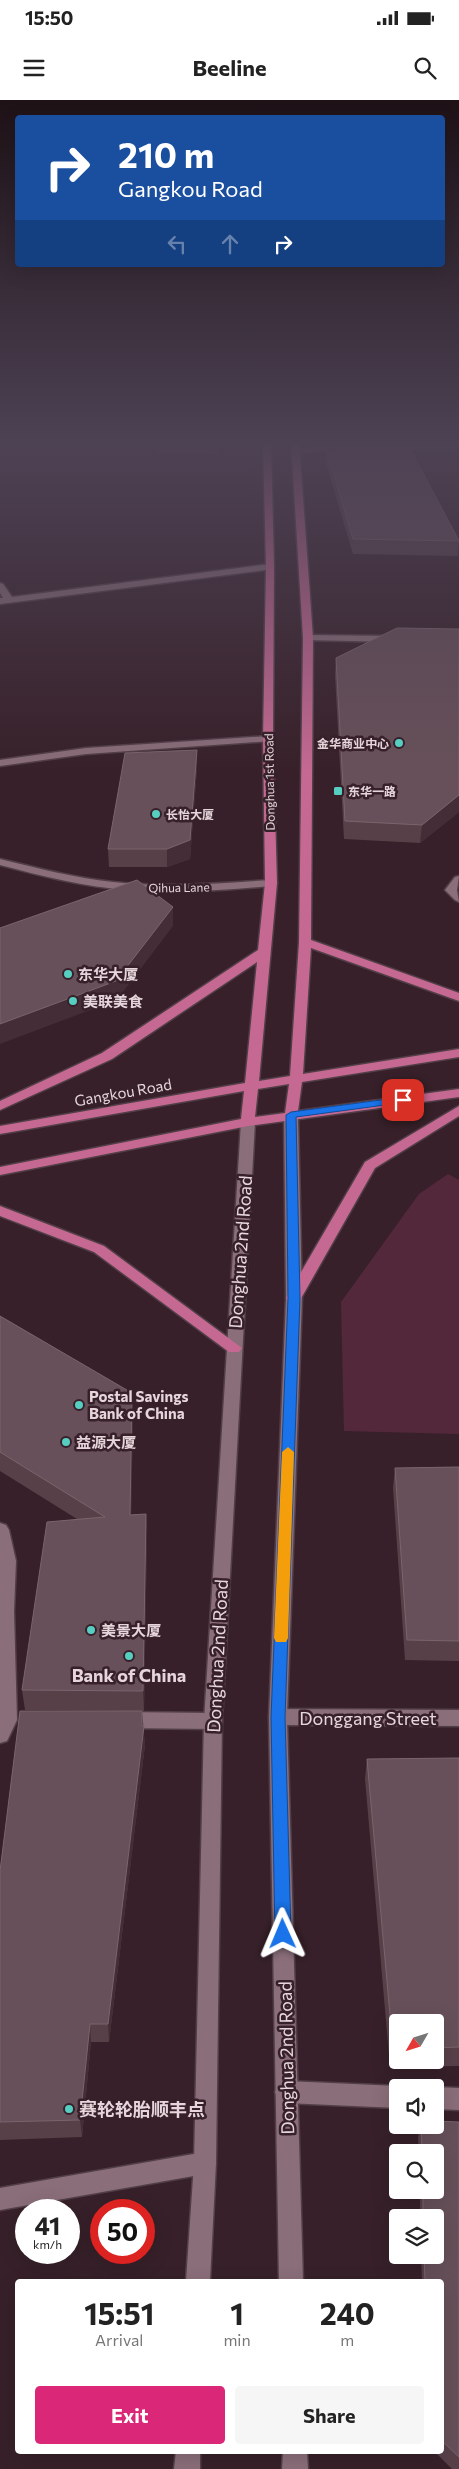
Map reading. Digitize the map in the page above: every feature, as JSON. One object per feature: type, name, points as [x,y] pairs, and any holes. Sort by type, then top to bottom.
[{"type":"main road","name":"Donghua 1st Road","points":[[248,1122],[272,883],[268,739],[270,552]]},
{"type":"main road","points":[[291,1115],[296,1078],[305,942],[308,638],[303,552]]},
{"type":"main road","points":[[0,586],[5,601],[270,567]]},
{"type":"main road","points":[[308,638],[402,639]]},
{"type":"main road","points":[[0,763],[86,752],[268,739]]},
{"type":"main road","name":"Qihua Lane","points":[[0,862],[73,880],[130,887],[191,888],[272,883]]},
{"type":"main road","points":[[459,879],[452,890],[459,898]]},
{"type":"main road","points":[[305,942],[459,997]]},
{"type":"main road","points":[[0,1106],[107,1056],[265,951]]},
{"type":"main road","points":[[296,1078],[459,1053]]},
{"type":"main road","name":"Gangkou Road","points":[[0,1130],[296,1078]]},
{"type":"main road","points":[[0,1171],[248,1122],[459,1092]]},
{"type":"main road","points":[[294,1298],[370,1165],[459,1110]]},
{"type":"main road","name":"Donghua 2nd Road","points":[[291,1115],[294,1298],[278,1717],[291,2279]]},
{"type":"main road","name":"Donghua 2nd Road","points":[[198,2279],[205,2163],[213,1721],[248,1122]]},
{"type":"main road","points":[[0,1211],[98,1249],[234,1348]]},
{"type":"main road","points":[[0,1530],[7,1561],[4,1727],[27,1720]]},
{"type":"main road","name":"Donggang Street","points":[[278,1717],[459,1718]]},
{"type":"main road","points":[[106,1720],[213,1721]]},
{"type":"main road","points":[[286,2092],[389,2096]]},
{"type":"main road","points":[[444,2098],[459,2099]]},
{"type":"main road","points":[[0,2199],[205,2163]]},
{"type":"main road","points":[[187,2469],[188,2454]]},
{"type":"main road","points":[[295,2454],[296,2469]]},
{"type":"shaded area","points":[[448,1174],[459,1180],[459,1434],[344,1431],[341,1302],[419,1194]]},
{"type":"building","name":"金华商业中心","points":[[397,628],[459,629],[459,795],[422,825],[345,821],[336,658]]},
{"type":"building","name":"长怡大厦","points":[[197,750],[190,840],[167,849],[108,849],[125,753]]},
{"type":"building","name":"东华大厦","points":[[137,880],[173,907],[116,981],[0,1024],[0,928]]},
{"type":"building","points":[[0,1316],[132,1393],[130,1515],[146,1514],[143,1691],[22,1690],[47,1522],[105,1517],[0,1452]]},
{"type":"building","points":[[459,1467],[459,1641],[407,1640],[395,1468]]},
{"type":"building","points":[[20,1711],[142,1711],[142,1726],[144,1726],[108,2024],[90,2024],[80,2120],[0,2122],[0,1871]]},
{"type":"building","points":[[459,1758],[459,2047],[444,2048],[444,2014],[390,2014],[367,1759]]},
{"type":"building","points":[[444,2121],[459,2122],[459,2457],[444,2443],[444,2279],[425,2279],[424,2264],[444,2264],[444,2209],[423,2209],[423,2199],[444,2199],[444,2144],[422,2144],[421,2134],[444,2134]]},
{"type":"slow traffic","points":[[281,1638],[288,1452]]},
{"type":"place","name":"金华商业中心","points":[[399,743]]},
{"type":"place","name":"东华一路","points":[[338,791]]},
{"type":"place","name":"长怡大厦","points":[[156,814]]},
{"type":"place","name":"东华大厦","points":[[68,974]]},
{"type":"place","name":"美联美食","points":[[73,1001]]},
{"type":"place","name":"Postal Savings Bank of China","points":[[79,1405]]},
{"type":"place","name":"益源大厦","points":[[66,1442]]},
{"type":"place","name":"美景大厦","points":[[91,1630]]},
{"type":"place","name":"Bank of China","points":[[129,1656]]},
{"type":"place","name":"赛轮轮胎顺丰点","points":[[69,2109]]},
{"type":"route","points":[[283,1934],[278,1717],[294,1298],[291,1115],[403,1100]]}]
